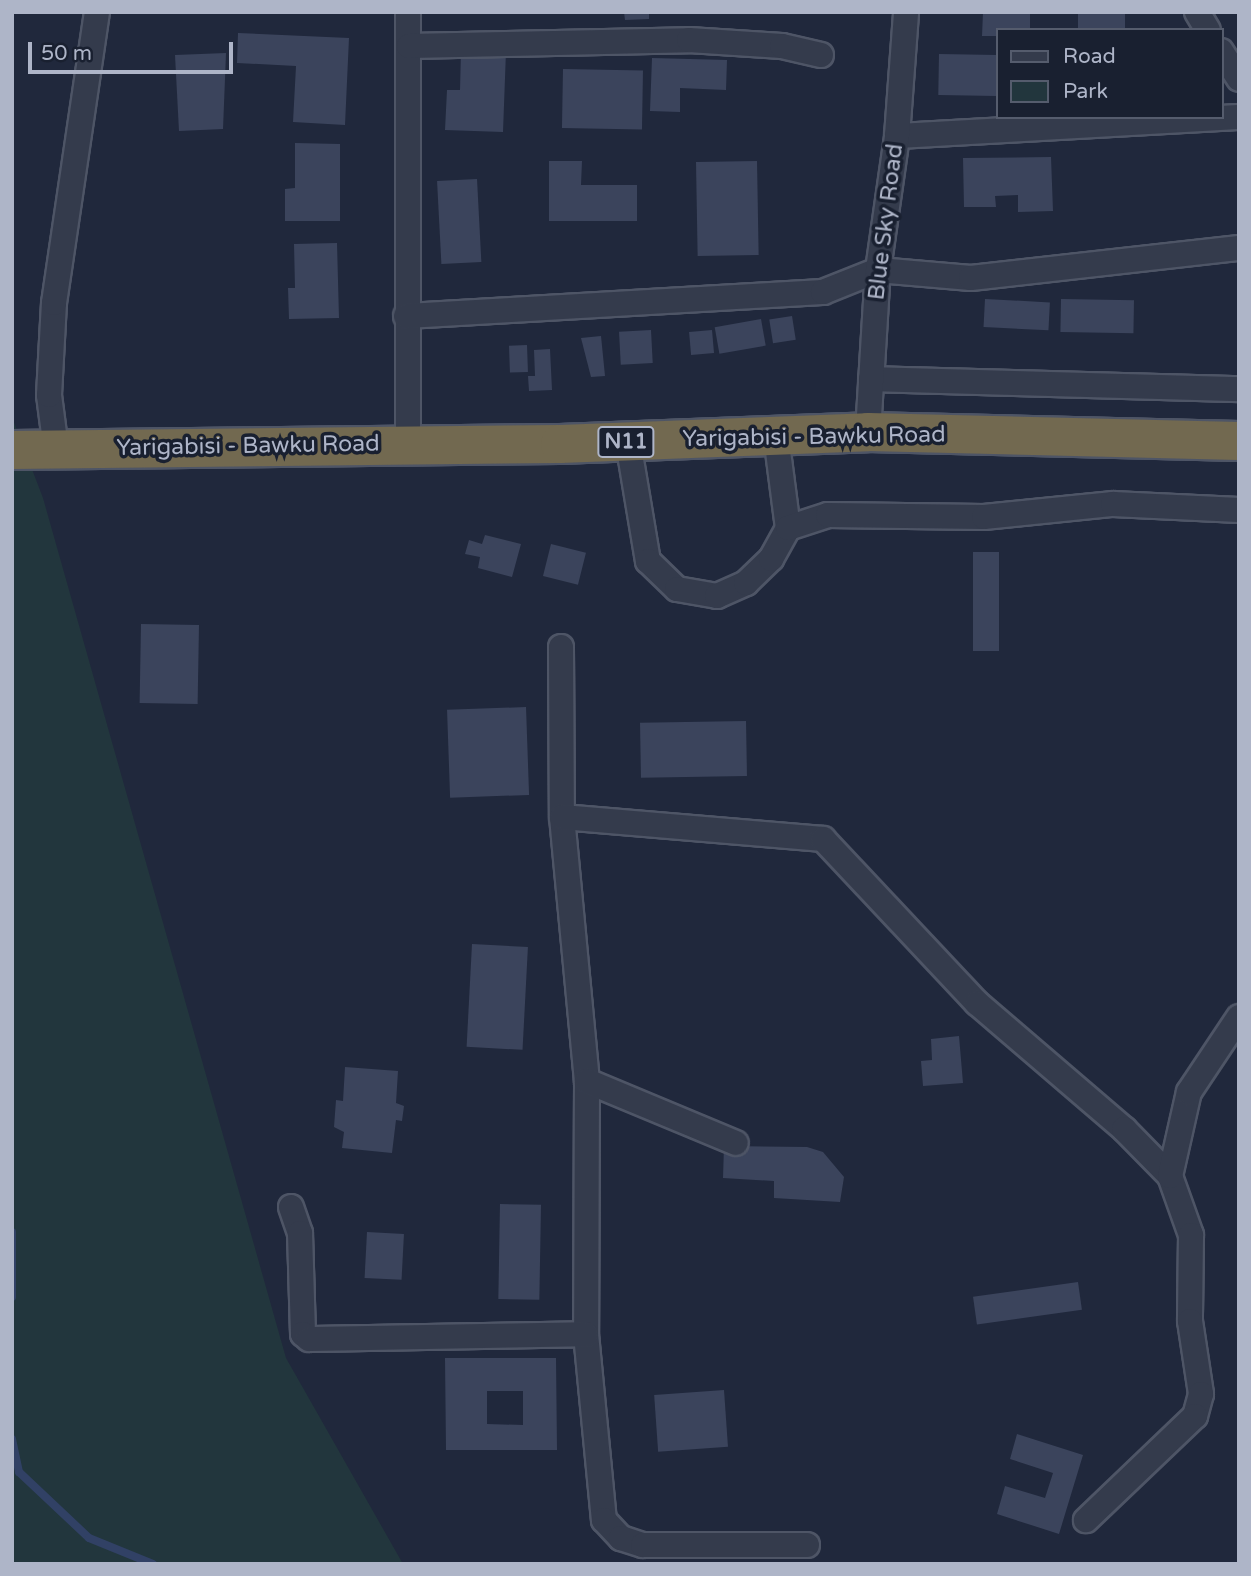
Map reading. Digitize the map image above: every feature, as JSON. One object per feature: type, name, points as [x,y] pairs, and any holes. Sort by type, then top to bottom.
[{"type":"highway","name":"Yarigabisi - Bawku Road","points":[[12,450],[628,442],[868,432],[1239,441]]},
{"type":"street","points":[[56,449],[49,395],[54,303],[97,12]]},
{"type":"street","points":[[408,12],[408,443]]},
{"type":"street","name":"Blue Sky Road","points":[[868,432],[878,270],[897,136],[906,12]]},
{"type":"street","points":[[1197,12],[1207,28]]},
{"type":"street","points":[[409,46],[689,40],[782,46],[821,55]]},
{"type":"street","points":[[1223,54],[1239,79]]},
{"type":"street","points":[[897,136],[1203,119]]},
{"type":"street","points":[[406,316],[823,292],[878,270],[971,278],[1239,248]]},
{"type":"street","points":[[871,379],[1239,388]]},
{"type":"street","points":[[628,442],[648,561],[677,589],[717,596],[746,583],[771,559],[788,528],[776,436]]},
{"type":"street","points":[[788,528],[828,514],[984,517],[1113,504],[1239,510]]},
{"type":"street","points":[[561,647],[562,817],[587,1081],[586,1334],[604,1520],[621,1538],[643,1545],[807,1545]]},
{"type":"street","points":[[562,817],[823,839],[977,1003],[1170,1175],[1191,1235],[1190,1321],[1201,1394],[1195,1416],[1086,1520]]},
{"type":"street","points":[[1170,1175],[1189,1092],[1239,1017]]},
{"type":"street","points":[[587,1081],[736,1143]]},
{"type":"street","points":[[291,1207],[300,1233],[303,1334],[309,1339],[586,1334]]},
{"type":"green space","points":[[12,417],[43,498],[286,1358],[403,1564],[12,1564]]},
{"type":"building","points":[[624,12],[649,12],[649,19],[625,20]]},
{"type":"building","points":[[983,12],[1030,12],[1030,28],[996,28],[996,36],[982,36]]},
{"type":"building","points":[[1078,12],[1125,12],[1125,28],[1078,28]]},
{"type":"building","points":[[238,33],[349,38],[345,125],[293,122],[296,66],[237,63]]},
{"type":"building","points":[[461,50],[506,51],[503,132],[445,130],[447,90],[460,90]]},
{"type":"building","points":[[226,53],[223,129],[179,131],[175,55]]},
{"type":"building","points":[[939,54],[996,55],[996,96],[938,95]]},
{"type":"building","points":[[652,58],[727,60],[726,90],[680,88],[680,112],[650,111]]},
{"type":"building","points":[[563,69],[643,70],[642,129],[562,128]]},
{"type":"building","points":[[295,143],[340,144],[340,221],[285,221],[285,189],[295,188]]},
{"type":"building","points":[[1051,157],[1053,211],[1018,212],[1018,195],[995,196],[996,207],[964,207],[963,158]]},
{"type":"building","points":[[549,161],[582,161],[581,185],[637,185],[637,221],[549,221]]},
{"type":"building","points":[[757,161],[759,255],[698,256],[696,162]]},
{"type":"building","points":[[477,179],[481,262],[441,264],[437,181]]},
{"type":"building","points":[[337,243],[339,318],[289,319],[288,288],[295,288],[294,244]]},
{"type":"building","points":[[985,299],[1050,302],[1048,330],[984,327]]},
{"type":"building","points":[[1061,299],[1134,300],[1133,333],[1060,332]]},
{"type":"building","points":[[792,316],[796,340],[773,343],[769,320]]},
{"type":"building","points":[[761,319],[766,346],[719,354],[715,327]]},
{"type":"building","points":[[651,330],[653,363],[621,365],[619,332]]},
{"type":"building","points":[[712,330],[714,353],[691,355],[689,332]]},
{"type":"building","points":[[601,336],[605,376],[591,377],[581,338]]},
{"type":"building","points":[[527,345],[528,372],[510,373],[509,346]]},
{"type":"building","points":[[550,349],[552,390],[529,391],[528,376],[535,376],[534,350]]},
{"type":"building","points":[[485,535],[521,544],[512,577],[478,568],[480,557],[465,554],[469,540],[482,544]]},
{"type":"building","points":[[551,544],[586,553],[578,585],[543,576]]},
{"type":"building","points":[[973,552],[999,552],[999,651],[973,651]]},
{"type":"building","points":[[141,624],[199,625],[198,704],[140,703]]},
{"type":"building","points":[[526,707],[529,795],[450,798],[447,710]]},
{"type":"building","points":[[746,721],[747,776],[641,778],[640,723]]},
{"type":"building","points":[[472,944],[528,947],[523,1050],[467,1047]]},
{"type":"building","points":[[959,1036],[963,1083],[923,1086],[921,1061],[932,1060],[931,1039]]},
{"type":"building","points":[[345,1067],[398,1071],[396,1103],[404,1106],[402,1121],[396,1120],[392,1153],[342,1148],[344,1132],[334,1127],[336,1100],[343,1101]]},
{"type":"building","points":[[724,1146],[807,1147],[823,1152],[844,1177],[840,1202],[774,1198],[774,1181],[723,1178]]},
{"type":"building","points":[[500,1204],[541,1205],[539,1300],[498,1299]]},
{"type":"building","points":[[367,1232],[404,1234],[402,1280],[365,1278]]},
{"type":"building","points":[[1078,1282],[1082,1310],[977,1324],[973,1297]]},
{"type":"building","points":[[445,1358],[556,1358],[557,1450],[446,1450]],"holes":[[[487,1391],[523,1391],[523,1425],[487,1424]]]},
{"type":"building","points":[[724,1390],[728,1447],[658,1452],[654,1395]]},
{"type":"building","points":[[1017,1434],[1083,1455],[1059,1534],[997,1514],[1005,1486],[1045,1498],[1053,1473],[1010,1459]]},
{"type":"waterway","points":[[12,1232],[12,1297]]},
{"type":"waterway","points":[[12,1439],[19,1472],[89,1538],[153,1564]]}]
